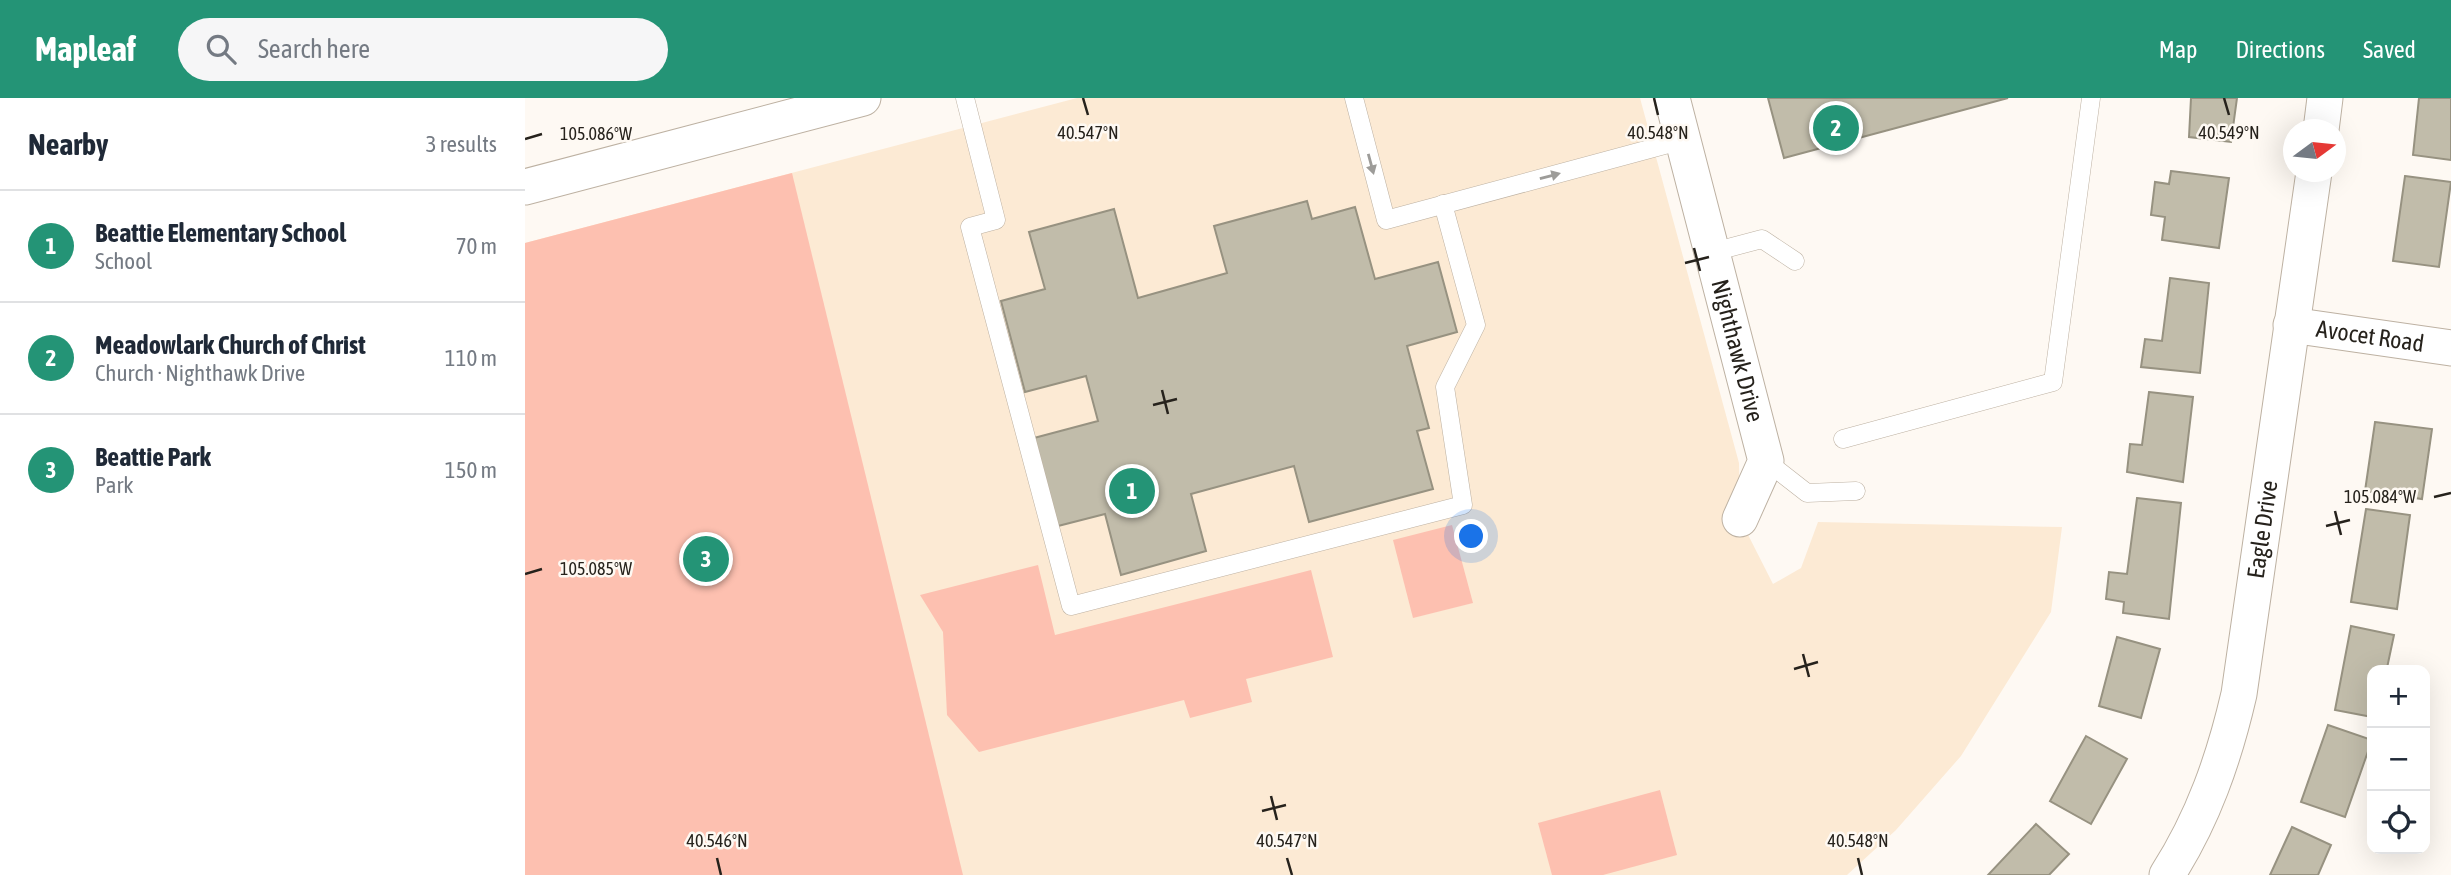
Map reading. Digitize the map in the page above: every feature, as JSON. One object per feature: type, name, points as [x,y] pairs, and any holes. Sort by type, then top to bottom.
[{"type":"street","points":[[525,187],[863,98]]},
{"type":"street","name":"Nighthawk Drive","points":[[1672,98],[1766,461]]},
{"type":"street","points":[[2322,119],[2325,98]]},
{"type":"street","name":"Eagle Drive","points":[[2167,875],[2209,797],[2227,746],[2239,694],[2312,182]]},
{"type":"street","name":"Avocet Road","points":[[2291,325],[2451,348]]},
{"type":"street","points":[[1740,519],[1766,461]]},
{"type":"lane","points":[[965,98],[996,219],[970,227],[1071,606],[1464,505],[1445,387],[1476,325],[1443,204]]},
{"type":"lane","points":[[1354,98],[1386,220],[1683,140]]},
{"type":"lane","points":[[1843,439],[2053,382],[2091,98]]},
{"type":"lane","points":[[1713,252],[1762,239],[1795,261]]},
{"type":"lane","points":[[1766,461],[1807,493],[1856,491]]},
{"type":"shaded area","points":[[1077,98],[1640,98],[1739,463],[1740,519],[1773,584],[1801,568],[1818,522],[2062,527],[2051,612],[1961,756],[1896,830],[1847,875],[525,875],[525,243]]},
{"type":"shaded area","points":[[792,173],[963,875],[525,875],[525,243]]},
{"type":"shaded area","points":[[1452,525],[1473,603],[1413,618],[1393,540]]},
{"type":"shaded area","points":[[1038,565],[1055,635],[1311,570],[1333,657],[1246,679],[1252,702],[1190,718],[1184,700],[979,752],[947,715],[943,632],[920,595]]},
{"type":"shaded area","points":[[1660,790],[1677,855],[1603,875],[1552,875],[1538,823]]},
{"type":"building","points":[[1768,98],[2008,98],[1784,158]]},
{"type":"building","points":[[2191,98],[2237,98],[2231,142],[2189,137]]},
{"type":"building","points":[[2419,98],[2451,98],[2451,160],[2413,155]]},
{"type":"building","points":[[2171,171],[2229,178],[2219,248],[2162,240],[2165,217],[2151,215],[2155,182],[2169,184]]},
{"type":"building","points":[[2405,176],[2451,182],[2439,267],[2393,261]]},
{"type":"building","points":[[1307,201],[1312,219],[1355,207],[1375,279],[1438,262],[1457,332],[1407,346],[1429,428],[1417,431],[1433,489],[1309,522],[1294,466],[1191,494],[1206,551],[1121,575],[1105,514],[1058,526],[1034,438],[1098,421],[1086,376],[1025,392],[1001,301],[1045,289],[1029,232],[1114,209],[1138,298],[1227,273],[1214,226]]},
{"type":"building","points":[[2170,278],[2209,283],[2200,373],[2141,367],[2145,339],[2162,341]]},
{"type":"building","points":[[2149,392],[2193,397],[2183,482],[2127,472],[2130,444],[2142,445]]},
{"type":"building","points":[[2375,422],[2432,429],[2422,499],[2365,491]]},
{"type":"building","points":[[2137,498],[2181,503],[2169,619],[2123,613],[2124,602],[2106,599],[2109,572],[2127,574]]},
{"type":"building","points":[[2366,509],[2410,515],[2397,609],[2351,602]]},
{"type":"building","points":[[2351,626],[2394,635],[2388,665],[2367,665],[2367,716],[2335,710]]},
{"type":"building","points":[[2117,637],[2160,649],[2141,718],[2099,706]]},
{"type":"building","points":[[2328,725],[2367,738],[2367,754],[2345,817],[2301,802]]},
{"type":"building","points":[[2086,736],[2127,759],[2091,824],[2050,801]]},
{"type":"building","points":[[2036,824],[2069,854],[2049,875],[1988,875]]},
{"type":"building","points":[[2292,827],[2331,845],[2318,875],[2270,875]]},
{"type":"place","name":"Meadowlark Church of Christ","points":[[1836,128]]},
{"type":"place","name":"Beattie Elementary School","points":[[1132,491]]},
{"type":"place","name":"Beattie Park","points":[[706,559]]}]
